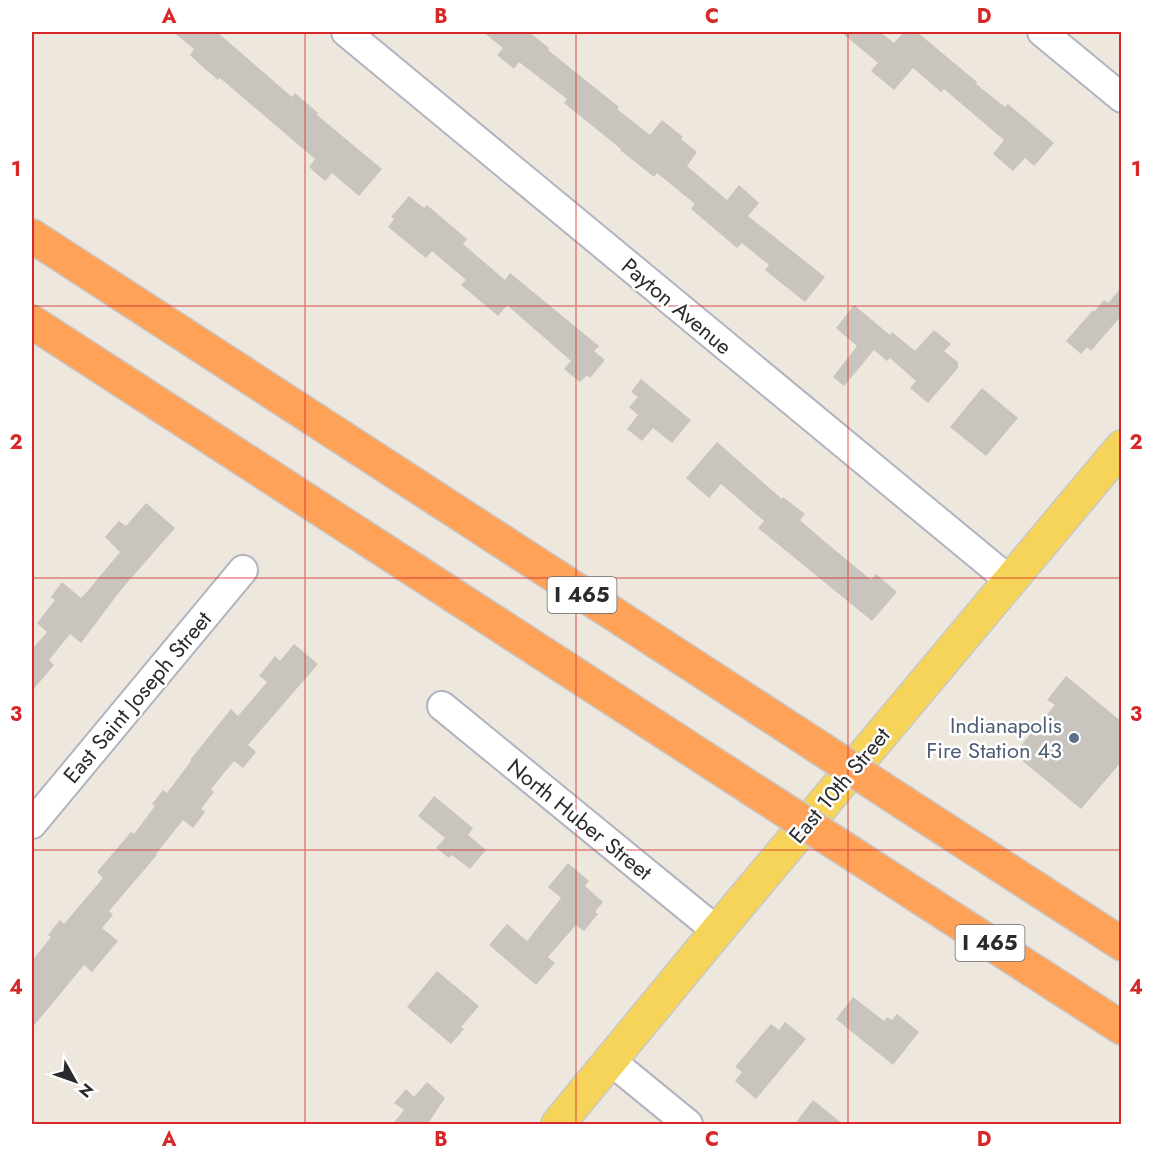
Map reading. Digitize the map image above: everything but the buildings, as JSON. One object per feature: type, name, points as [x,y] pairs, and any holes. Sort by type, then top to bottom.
[{"type":"highway","name":"I 465","points":[[32,236],[1122,944]]},
{"type":"highway","name":"I 465","points":[[32,322],[1122,1028]]},
{"type":"main road","name":"East 10th Street","points":[[558,1125],[717,931],[1122,447]]},
{"type":"street","name":"Payton Avenue","points":[[346,32],[1009,580]]},
{"type":"street","points":[[1042,32],[1122,98]]},
{"type":"street","name":"East Saint Joseph Street","points":[[32,824],[243,570]]},
{"type":"street","name":"North Huber Street","points":[[442,706],[717,931]]},
{"type":"street","points":[[611,1061],[688,1125]]},
{"type":"place","name":"Indianapolis Fire Station 43","points":[[1074,738]]}]
